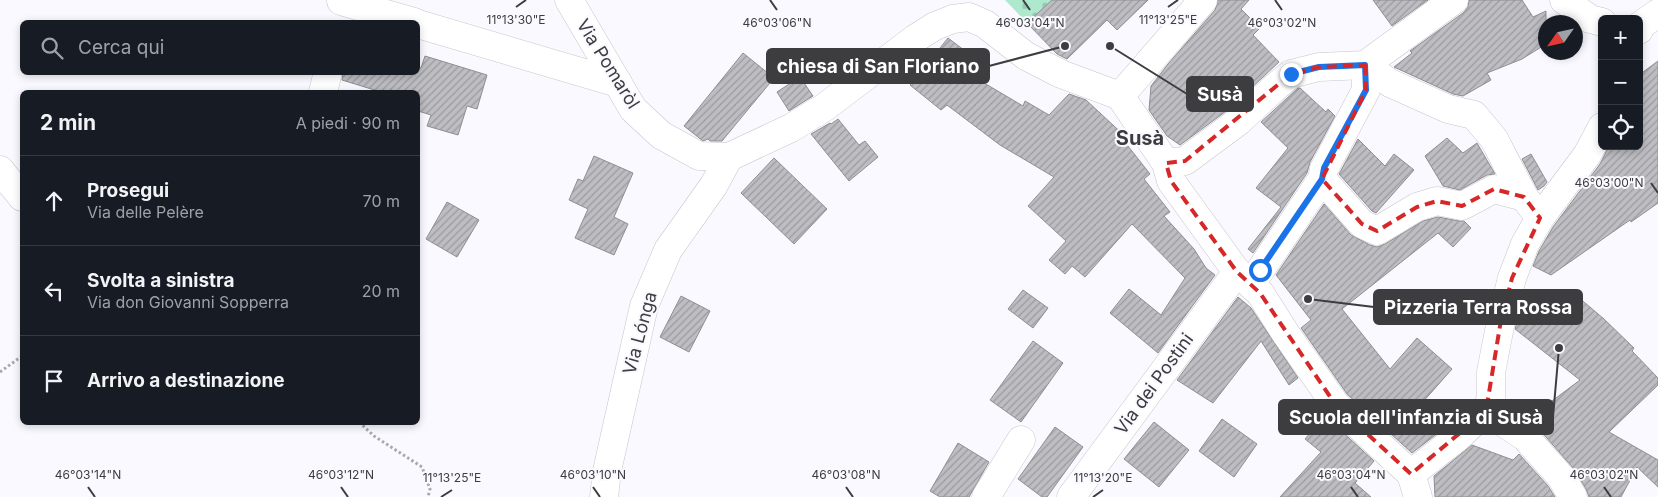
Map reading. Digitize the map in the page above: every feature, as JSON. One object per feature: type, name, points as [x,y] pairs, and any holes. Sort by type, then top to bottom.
[{"type":"street","name":"Via Pomaròl","points":[[569,0],[633,109],[661,135],[699,156],[729,157],[791,128],[825,107],[916,38],[935,26],[954,19],[968,17],[985,24],[1026,56],[1061,74],[1120,96]]},
{"type":"street","points":[[1203,0],[1120,96],[1166,163],[1171,181],[1244,278],[1260,293],[1335,404],[1415,485],[1458,436],[1486,411],[1492,398],[1491,372],[1500,326],[1512,278],[1525,244],[1532,208],[1587,155],[1598,134]]},
{"type":"street","points":[[1166,163],[1186,161],[1239,121],[1272,89],[1291,74],[1319,67],[1365,65],[1454,0]]},
{"type":"street","points":[[1564,0],[1590,19],[1598,21]]},
{"type":"street","points":[[340,8],[403,20]]},
{"type":"street","points":[[420,25],[618,83]]},
{"type":"street","points":[[1365,65],[1390,83],[1448,109],[1474,114],[1494,138],[1532,208]]},
{"type":"street","name":"Via dei Postini","points":[[1072,497],[1322,179],[1324,168],[1366,90],[1365,65]]},
{"type":"street","points":[[324,90],[327,75]]},
{"type":"street","name":"Via Lónga","points":[[604,497],[606,471],[644,306],[668,250],[714,185],[729,157]]},
{"type":"street","points":[[0,170],[20,195]]},
{"type":"street","points":[[1322,179],[1362,224],[1377,231],[1417,206],[1437,201],[1462,206],[1494,189],[1532,208]]},
{"type":"street","points":[[1486,411],[1525,437],[1561,477],[1572,497]]},
{"type":"street","points":[[986,497],[1021,440]]},
{"type":"path","points":[[0,372],[20,357]]},
{"type":"path","points":[[362,425],[374,436],[422,467],[430,489],[428,497]]},
{"type":"highlighted area","points":[[1365,65],[1366,90],[1322,179],[1362,224],[1377,231],[1417,207],[1437,201],[1462,206],[1494,189],[1524,197],[1540,218],[1512,278],[1500,326],[1486,411],[1411,474],[1335,404],[1260,293],[1237,272],[1171,181],[1166,163],[1185,161],[1291,74],[1319,67]]},
{"type":"green space","points":[[1005,0],[1052,0],[1027,23]]},
{"type":"building","points":[[1052,0],[1148,0],[1117,30],[1107,20],[1067,59],[1057,54],[1027,23]]},
{"type":"building","points":[[1218,0],[1249,0],[1241,9],[1260,28],[1253,35],[1279,62],[1229,109],[1180,145],[1167,136],[1149,110],[1151,86],[1215,10]]},
{"type":"building","points":[[1373,0],[1428,0],[1392,26]]},
{"type":"building","points":[[1469,0],[1522,0],[1533,17],[1546,11],[1546,15],[1538,15],[1538,49],[1522,59],[1487,73],[1491,80],[1463,96],[1453,94],[1394,67],[1412,53],[1410,51],[1463,13],[1468,7]]},
{"type":"building","points":[[948,38],[984,65],[974,77],[1023,106],[1025,101],[1049,115],[1069,94],[1086,100],[1127,138],[1124,141],[1150,174],[1144,179],[1170,212],[1164,216],[1194,249],[1206,268],[1215,275],[1158,353],[1110,313],[1129,289],[1161,315],[1185,278],[1132,224],[1085,277],[1072,266],[1065,274],[1049,260],[1066,241],[1028,206],[1054,177],[1000,145],[947,105],[941,110],[910,85]]},
{"type":"building","points":[[743,53],[774,78],[722,141],[710,141],[708,139],[703,141],[684,126]]},
{"type":"building","points":[[425,56],[487,75],[477,109],[467,106],[458,135],[427,126],[431,115],[420,112],[420,90],[374,90],[342,80],[343,75],[420,75]]},
{"type":"building","points":[[1658,61],[1658,203],[1631,222],[1630,220],[1551,275],[1533,266],[1539,251],[1553,227],[1600,164],[1607,150],[1643,150],[1643,72]]},
{"type":"building","points":[[800,77],[813,96],[789,111],[777,92]]},
{"type":"building","points":[[1298,88],[1326,112],[1328,109],[1335,116],[1310,162],[1307,173],[1253,253],[1248,249],[1281,207],[1256,188],[1288,148],[1261,122]]},
{"type":"building","points":[[838,119],[859,145],[865,141],[878,157],[849,181],[811,134]]},
{"type":"building","points":[[1447,138],[1463,153],[1477,143],[1495,174],[1487,175],[1460,190],[1443,186],[1425,156]]},
{"type":"building","points":[[1358,139],[1385,166],[1394,154],[1414,170],[1376,213],[1372,211],[1339,174]]},
{"type":"building","points":[[1531,154],[1547,182],[1538,190],[1522,159]]},
{"type":"building","points":[[594,156],[633,173],[614,217],[628,224],[614,255],[575,238],[588,209],[569,200],[578,179],[583,181]]},
{"type":"building","points":[[774,158],[827,209],[794,244],[741,193]]},
{"type":"building","points":[[447,202],[479,220],[457,257],[426,239]]},
{"type":"building","points":[[1324,204],[1351,235],[1377,247],[1423,221],[1438,217],[1464,221],[1471,228],[1453,247],[1438,233],[1342,309],[1390,369],[1417,338],[1452,369],[1422,403],[1447,426],[1412,453],[1347,394],[1301,328],[1311,320],[1276,275]]},
{"type":"building","points":[[1023,290],[1048,308],[1033,328],[1008,309]]},
{"type":"building","points":[[1571,291],[1634,348],[1632,351],[1658,378],[1658,385],[1609,432],[1658,460],[1658,487],[1637,467],[1621,497],[1589,497],[1574,469],[1539,429],[1553,407],[1548,404],[1580,380],[1515,329],[1518,319],[1525,310],[1543,324]]},
{"type":"building","points":[[681,296],[710,311],[689,352],[660,337]]},
{"type":"building","points":[[1238,297],[1251,308],[1298,378],[1289,385],[1261,341],[1213,403],[1177,380]]},
{"type":"building","points":[[1033,341],[1063,363],[1021,422],[990,400]]},
{"type":"building","points":[[1325,416],[1374,461],[1355,483],[1371,497],[1280,497],[1321,452],[1305,439]]},
{"type":"building","points":[[1222,419],[1257,444],[1234,477],[1199,451]]},
{"type":"building","points":[[1154,422],[1189,450],[1159,487],[1124,459]]},
{"type":"building","points":[[1055,427],[1083,447],[1047,497],[1042,497],[1018,479]]},
{"type":"building","points":[[958,443],[989,462],[969,497],[940,497],[930,491]]},
{"type":"building","points":[[1472,445],[1513,460],[1519,454],[1548,486],[1555,497],[1435,497],[1434,476]]},
{"type":"place","name":"chiesa di San Floriano","points":[[1065,46]]},
{"type":"place","name":"Susà","points":[[1110,46]]},
{"type":"place","name":"Pizzeria Terra Rossa","points":[[1308,299]]},
{"type":"place","name":"Scuola dell'infanzia di Susà","points":[[1559,348]]},
{"type":"district","name":"Susà","points":[[1140,138]]},
{"type":"route","points":[[1260,270],[1322,179],[1324,168],[1366,90],[1365,65],[1319,67],[1291,74]]}]
